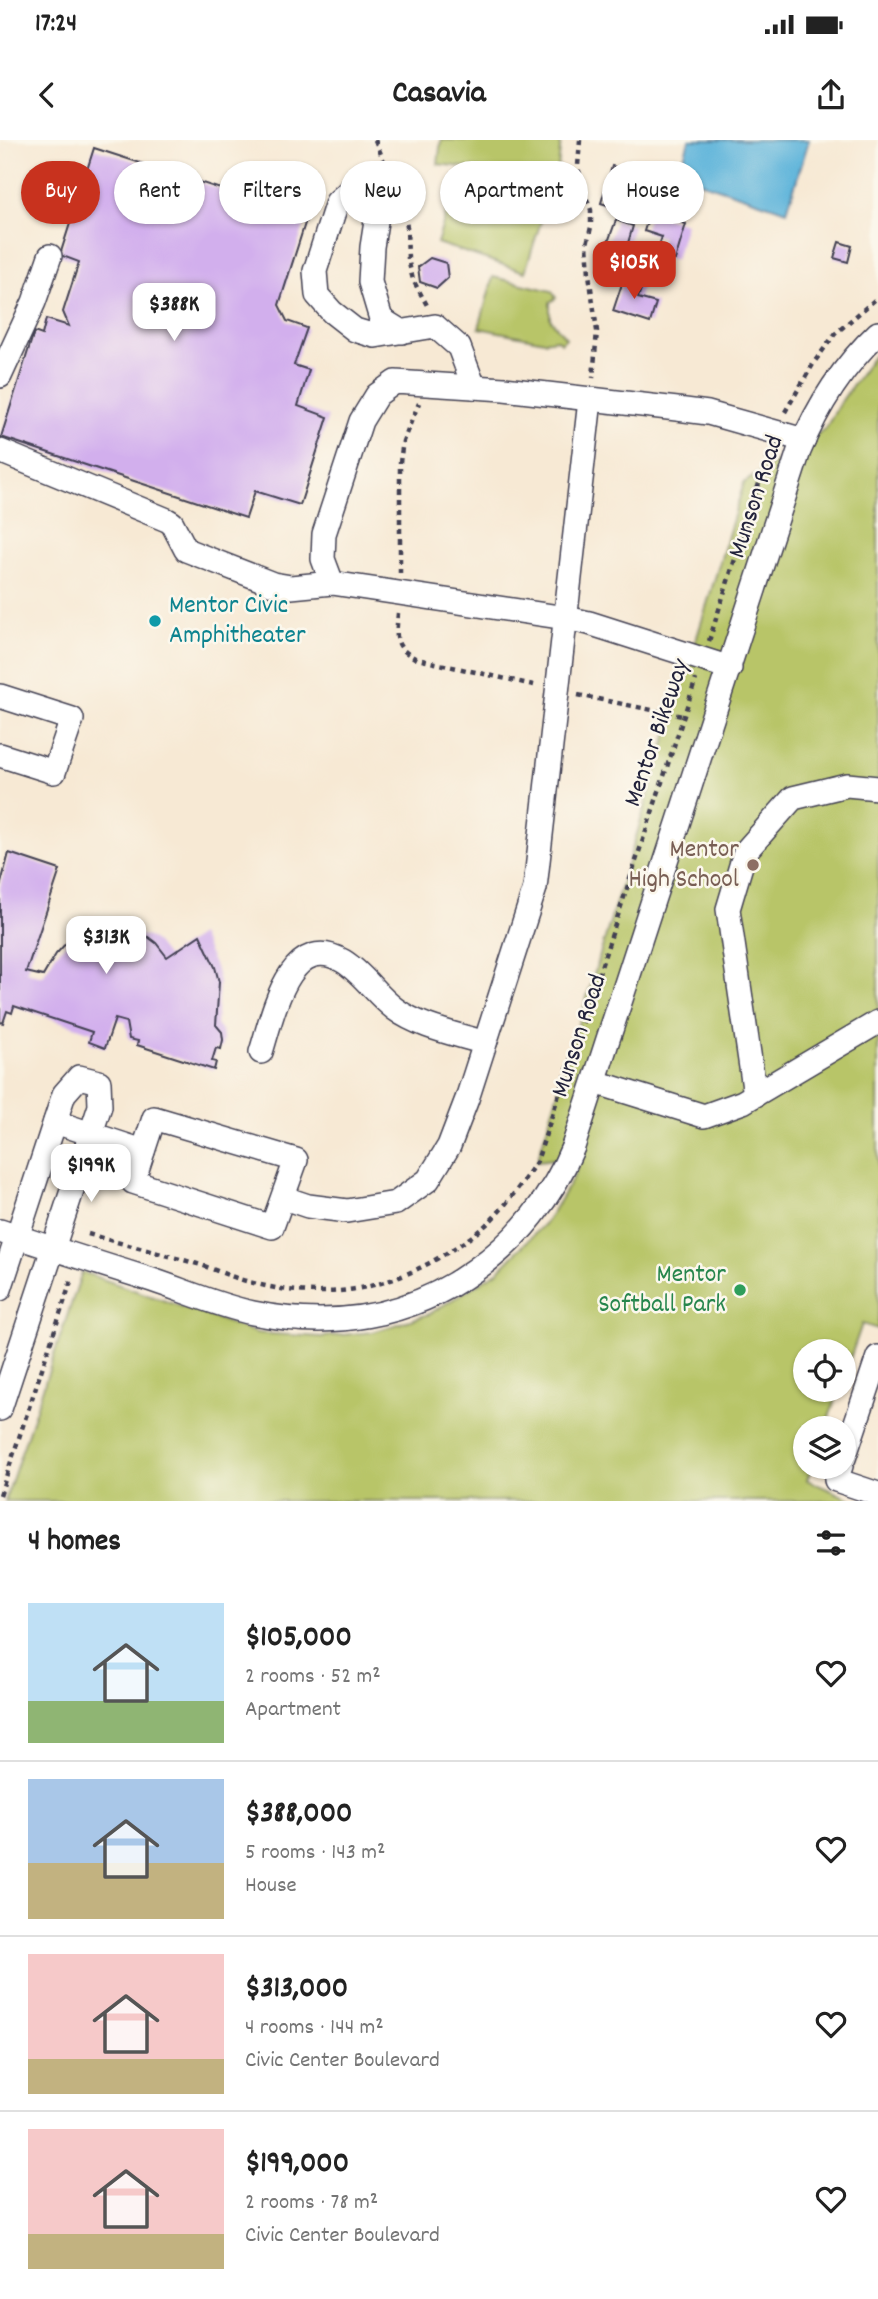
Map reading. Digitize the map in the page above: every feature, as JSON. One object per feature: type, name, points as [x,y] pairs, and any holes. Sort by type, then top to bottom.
[{"type":"street","points":[[402,332],[382,319],[370,282],[378,209],[366,194],[350,190],[337,202],[314,271],[317,295],[332,312],[355,330],[375,336],[402,332],[435,327],[459,347],[474,387]]},
{"type":"street","points":[[0,376],[34,302],[50,256]]},
{"type":"street","name":"Munson Road","points":[[9,1234],[250,1312],[306,1320],[342,1321],[412,1305],[438,1294],[494,1257],[523,1228],[564,1168],[595,1082],[804,440],[831,388],[846,366],[878,333]]},
{"type":"street","points":[[332,583],[323,559],[324,534],[361,421],[377,395],[395,382],[474,387],[708,413],[804,440]]},
{"type":"street","points":[[284,1198],[308,1206],[347,1211],[396,1203],[428,1181],[449,1146],[535,888],[590,400]]},
{"type":"street","points":[[0,451],[167,520],[172,523],[186,550],[273,584],[291,587],[332,583],[566,618],[730,668]]},
{"type":"street","points":[[0,696],[72,719],[54,772],[0,755]]},
{"type":"street","points":[[755,1095],[728,909],[745,852],[793,798],[847,785],[878,788]]},
{"type":"street","points":[[261,1052],[289,974],[305,958],[314,954],[330,955],[343,961],[395,1009],[421,1023],[485,1043]]},
{"type":"street","points":[[595,1082],[704,1116],[743,1102],[878,1021]]},
{"type":"street","points":[[0,1289],[9,1234],[64,1094],[79,1077],[99,1082],[100,1106],[0,1409]]},
{"type":"street","points":[[153,1118],[296,1160],[272,1227],[133,1182],[143,1151],[153,1118]]},
{"type":"street","points":[[55,1122],[143,1151]]},
{"type":"street","points":[[856,1422],[878,1357]]},
{"type":"street","points":[[836,1479],[878,1494]]},
{"type":"path","points":[[374,140],[404,209],[408,259],[413,280],[435,327]]},
{"type":"path","points":[[580,140],[578,166],[591,210],[587,244],[597,331],[590,400]]},
{"type":"path","name":"Mentor Bikeway","points":[[85,1240],[87,1234],[246,1281],[320,1293],[365,1289],[404,1276],[475,1235],[495,1216],[537,1161],[565,1084],[775,433],[809,371],[835,334],[878,296]]},
{"type":"path","points":[[0,1496],[75,1270]]},
{"type":"green space","points":[[441,140],[561,140],[559,161],[440,161],[438,164]]},
{"type":"green space","points":[[443,224],[540,224],[525,272],[437,243]]},
{"type":"green space","points":[[493,277],[552,291],[556,298],[550,302],[550,319],[566,338],[561,343],[556,339],[544,341],[479,328]]},
{"type":"green space","name":"Mentor High School","points":[[878,352],[878,1329],[862,1324],[856,1341],[856,1339],[793,1339],[793,1402],[835,1402],[829,1416],[793,1416],[793,1479],[807,1479],[855,1501],[5,1501],[82,1272],[257,1333],[321,1337],[373,1332],[429,1314],[497,1272],[547,1221],[574,1176],[582,1156],[537,1161],[744,483],[826,428],[838,406]]},
{"type":"water","points":[[689,140],[809,140],[787,211],[704,183],[704,161],[683,161]]},
{"type":"building","points":[[94,148],[134,161],[114,161],[114,224],[205,224],[205,184],[219,188],[219,224],[305,224],[279,305],[287,321],[307,328],[294,365],[309,370],[298,406],[328,417],[300,505],[255,491],[246,518],[1,437],[34,332],[42,335],[46,319],[69,326],[63,312],[79,262],[60,255],[70,224],[100,224],[100,161],[90,161]]},
{"type":"building","points":[[615,224],[633,226],[628,243],[646,248],[639,268],[603,256]]},
{"type":"building","points":[[646,224],[686,224],[675,260],[656,254],[662,237],[644,231]]},
{"type":"building","points":[[839,242],[852,246],[848,262],[834,258]]},
{"type":"building","points":[[430,258],[446,263],[448,278],[437,288],[420,282],[418,267]]},
{"type":"building","points":[[625,275],[644,280],[638,298],[656,303],[650,323],[613,311]]},
{"type":"building","points":[[9,853],[60,870],[26,972],[43,976],[56,954],[68,941],[90,930],[112,929],[148,937],[167,957],[200,935],[219,982],[216,1025],[222,1032],[223,1040],[221,1049],[216,1048],[212,1061],[216,1062],[214,1070],[137,1045],[138,1041],[129,1039],[126,1022],[115,1019],[105,1048],[89,1042],[92,1032],[14,1006],[12,1013],[7,1011],[3,1023],[0,1022],[0,887]]},
{"type":"place","name":"Mentor Civic Amphitheater","points":[[155,621]]},
{"type":"place","name":"Mentor High School","points":[[753,865]]},
{"type":"place","name":"Mentor Softball Park","points":[[740,1290]]}]
